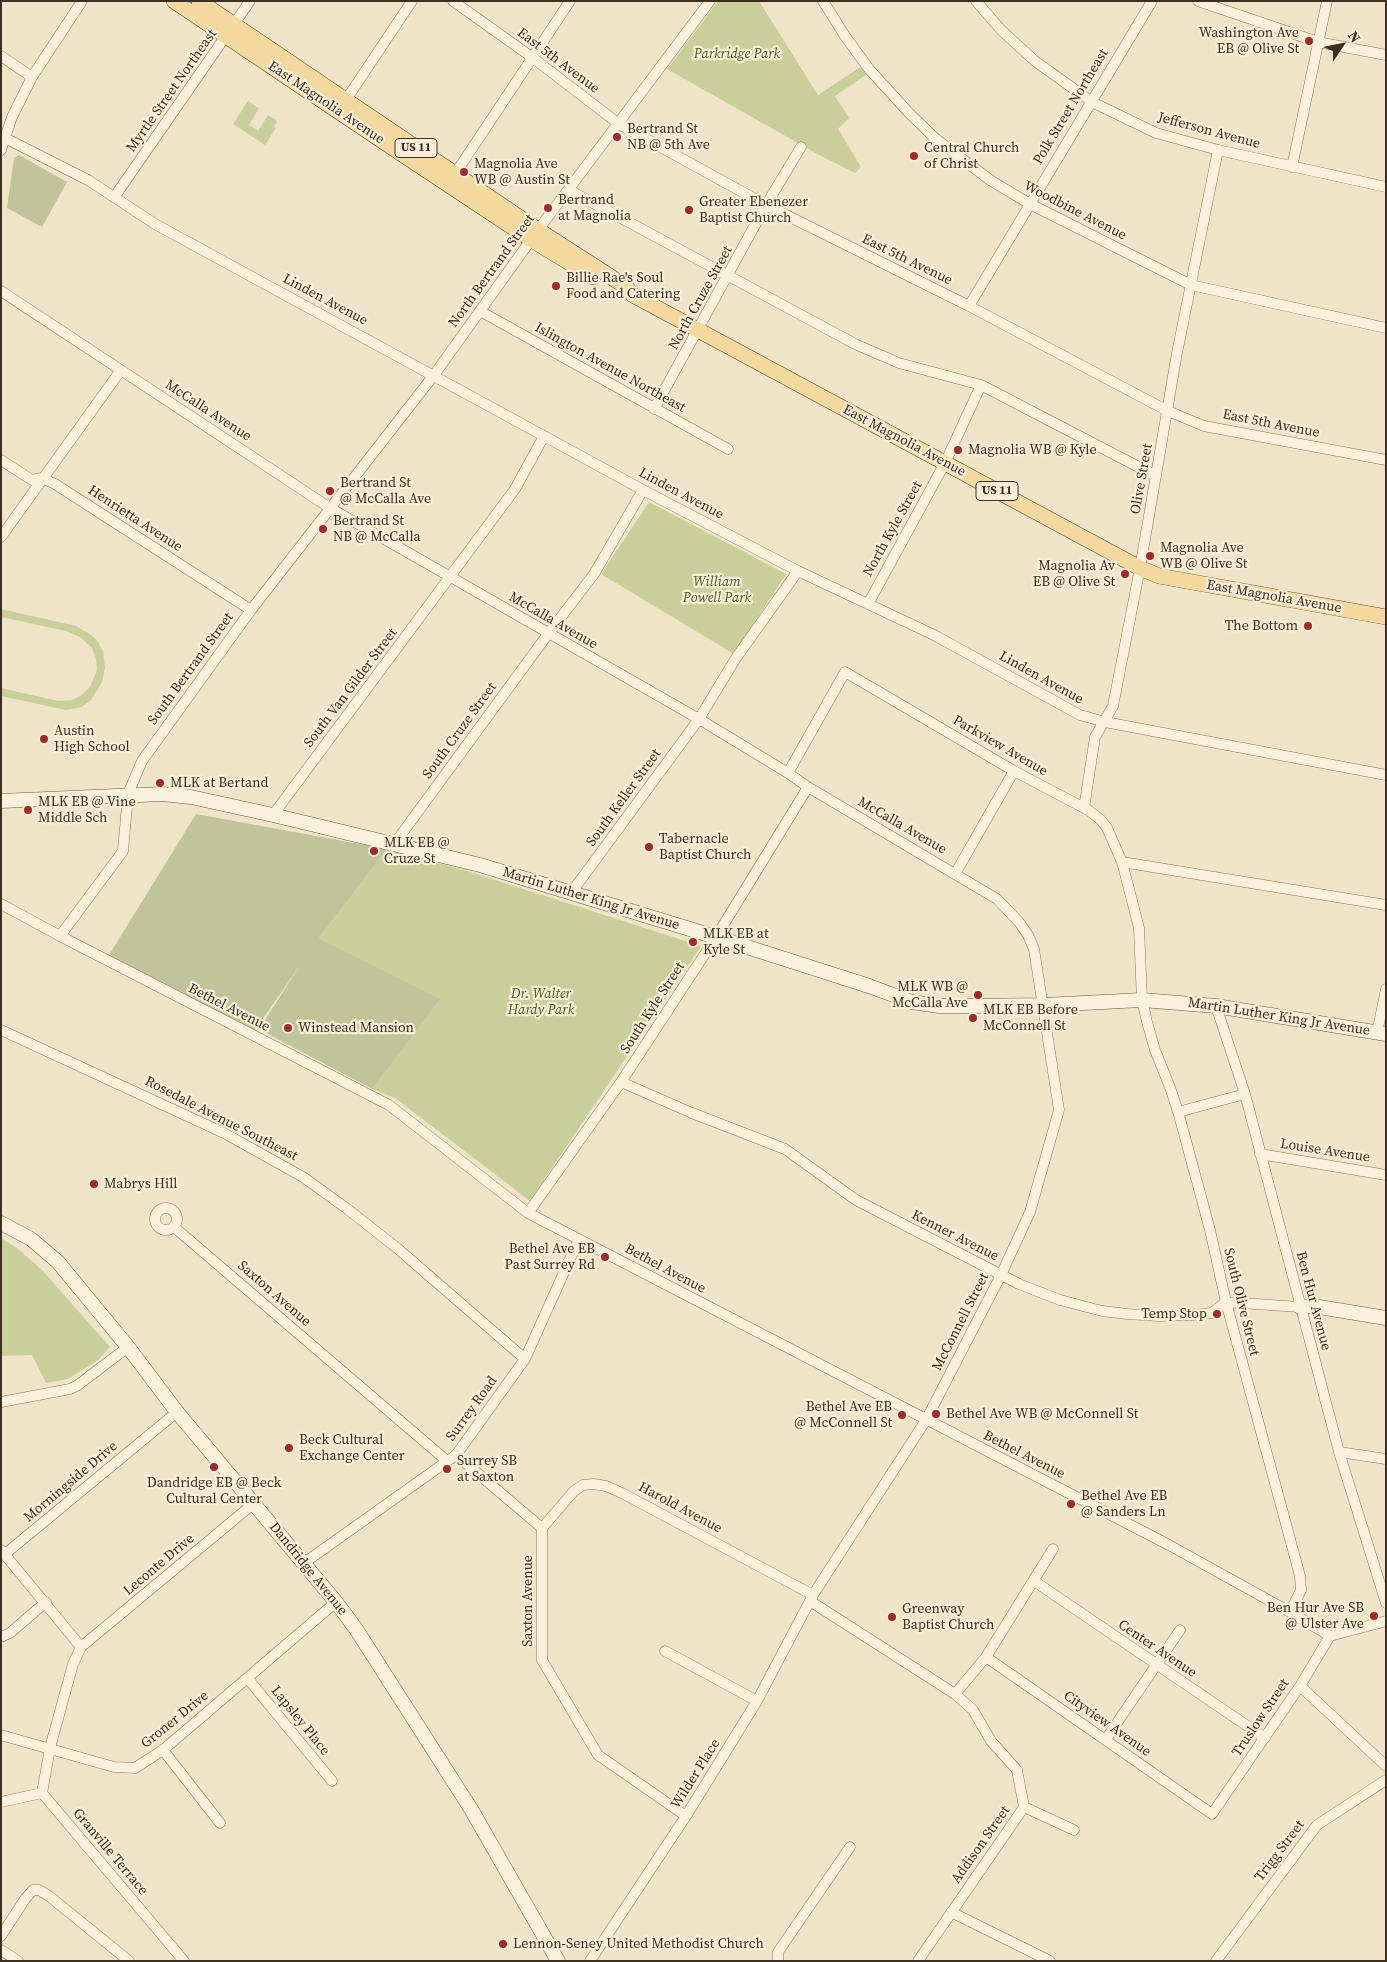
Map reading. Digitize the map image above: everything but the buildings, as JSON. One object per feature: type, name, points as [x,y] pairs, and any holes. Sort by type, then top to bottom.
[{"type":"main road","name":"East Magnolia Avenue","points":[[174,1],[231,30],[346,100],[455,174],[535,235]]},
{"type":"main road","name":"East Magnolia Avenue","points":[[200,1],[231,30],[616,291],[622,294],[633,295],[1140,568],[1159,576],[1386,617]]},
{"type":"main road","name":"Martin Luther King Jr Avenue","points":[[1,801],[162,794],[191,797],[273,815],[480,865],[716,937],[870,986],[912,1002],[939,1006],[1044,1005],[1142,1000],[1216,1006],[1381,1033]]},
{"type":"main road","name":"Dandridge Avenue","points":[[1,1223],[31,1239],[58,1262],[128,1346],[178,1412],[336,1602],[356,1629],[471,1808],[558,1961]]},
{"type":"main road","points":[[1300,1307],[1313,1306],[1386,1318]]},
{"type":"street","points":[[1,150],[3,137],[32,77],[82,1]]},
{"type":"street","name":"Myrtle Street Northeast","points":[[115,196],[250,1]]},
{"type":"street","points":[[346,100],[412,1]]},
{"type":"street","name":"East 5th Avenue","points":[[453,1],[533,58],[619,124],[766,205],[969,306],[1168,411],[1204,426],[1386,460]]},
{"type":"street","points":[[455,174],[570,1]]},
{"type":"street","name":"North Bertrand Street","points":[[330,508],[434,375],[535,235],[710,1]]},
{"type":"street","name":"Jefferson Avenue","points":[[976,1],[1001,30],[1035,61],[1092,102],[1156,133],[1218,150],[1386,186]]},
{"type":"street","name":"Polk Street Northeast","points":[[969,306],[1152,1]]},
{"type":"street","points":[[1198,1],[1318,42],[1386,55]]},
{"type":"street","points":[[1292,167],[1327,1]]},
{"type":"street","name":"Woodbine Avenue","points":[[827,3],[845,36],[869,69],[910,114],[936,139],[990,180],[1030,204],[1191,285],[1386,328]]},
{"type":"street","points":[[1,56],[32,77]]},
{"type":"street","name":"Linden Avenue","points":[[3,137],[88,180],[155,224],[644,490],[798,571],[934,634],[1086,718],[1386,775]]},
{"type":"street","name":"North Cruze Street","points":[[654,409],[729,276],[766,205],[801,147]]},
{"type":"street","name":"Olive Street","points":[[1084,808],[1095,736],[1113,706],[1140,568],[1177,353],[1218,150]]},
{"type":"street","points":[[569,190],[877,355],[981,386],[1156,476]]},
{"type":"street","name":"McCalla Avenue","points":[[1,291],[330,508],[699,719],[1003,904],[1028,935],[1037,962],[1044,1005]]},
{"type":"street","name":"Islington Avenue Northeast","points":[[480,311],[728,449]]},
{"type":"street","points":[[1,537],[121,370]]},
{"type":"street","name":"North Kyle Street","points":[[868,604],[945,463],[981,386]]},
{"type":"street","name":"South Van Gilder Street","points":[[273,815],[514,489],[544,436]]},
{"type":"street","name":"Henrietta Avenue","points":[[1,460],[32,480],[42,478],[55,484],[251,610]]},
{"type":"street","points":[[548,634],[594,574],[644,490]]},
{"type":"street","name":"South Bertrand Street","points":[[60,936],[123,851],[128,794],[142,761],[251,610],[330,508]]},
{"type":"street","name":"South Keller Street","points":[[570,894],[699,719],[736,658],[798,571]]},
{"type":"street","name":"South Cruze Street","points":[[394,843],[548,634]]},
{"type":"street","name":"Parkview Avenue","points":[[788,773],[845,672],[1014,771],[1095,814],[1107,828],[1122,862],[1139,928],[1142,1000]]},
{"type":"street","points":[[955,874],[1014,771]]},
{"type":"street","name":"South Kyle Street","points":[[528,1212],[620,1082],[716,937],[808,787]]},
{"type":"street","points":[[1122,862],[1386,905]]},
{"type":"street","name":"Bethel Avenue","points":[[1,904],[389,1104],[528,1212],[1169,1545],[1330,1636]]},
{"type":"street","points":[[1381,1033],[1386,988]]},
{"type":"street","name":"South Olive Street","points":[[1142,1000],[1155,1050],[1178,1112],[1210,1230],[1226,1302],[1300,1576],[1301,1590],[1290,1612]]},
{"type":"street","name":"McConnell Street","points":[[811,1598],[926,1420],[1001,1275],[1030,1212],[1059,1110],[1044,1005]]},
{"type":"street","name":"Ben Hur Avenue","points":[[1216,1006],[1244,1094],[1339,1452],[1386,1603]]},
{"type":"street","name":"Rosedale Avenue Southeast","points":[[1,1030],[224,1133],[303,1177],[397,1248],[525,1359]]},
{"type":"street","name":"Kenner Avenue","points":[[620,1082],[692,1113],[785,1149],[856,1200],[1032,1290],[1060,1300],[1102,1311],[1127,1314],[1193,1315],[1212,1313],[1226,1302]]},
{"type":"street","points":[[1178,1112],[1244,1094]]},
{"type":"street","name":"Louise Avenue","points":[[1260,1154],[1386,1175]]},
{"type":"street","name":"Saxton Avenue","points":[[174,1226],[451,1458],[542,1528],[542,1660],[598,1755],[686,1816]]},
{"type":"street","name":"Surrey Road","points":[[304,1563],[451,1458],[525,1359],[579,1239]]},
{"type":"street","points":[[1226,1302],[1300,1307]]},
{"type":"street","points":[[1,1402],[70,1389],[78,1385],[128,1346]]},
{"type":"street","name":"Morningside Drive","points":[[81,1647],[46,1602],[3,1552],[178,1412]]},
{"type":"street","points":[[1339,1452],[1386,1459]]},
{"type":"street","name":"Harold Avenue","points":[[542,1528],[574,1491],[583,1485],[606,1486],[622,1493],[811,1598],[955,1694]]},
{"type":"street","name":"Leconte Drive","points":[[81,1647],[254,1504]]},
{"type":"street","points":[[955,1694],[986,1658],[1053,1549]]},
{"type":"street","name":"Center Avenue","points":[[1034,1581],[1265,1738]]},
{"type":"street","name":"Wilder Place","points":[[590,1961],[686,1816],[757,1701],[811,1598]]},
{"type":"street","points":[[1,1637],[10,1633],[46,1602]]},
{"type":"street","name":"Groner Drive","points":[[1,1735],[114,1766],[136,1768],[163,1750],[336,1602]]},
{"type":"street","points":[[1330,1636],[1386,1621]]},
{"type":"street","points":[[1106,1739],[1180,1630]]},
{"type":"street","name":"Truslow Street","points":[[1212,1814],[1300,1686],[1330,1636]]},
{"type":"street","points":[[1,1802],[42,1793],[50,1748],[73,1664],[81,1647]]},
{"type":"street","points":[[665,1651],[757,1701]]},
{"type":"street","name":"Cityview Avenue","points":[[986,1658],[1106,1739],[1212,1814]]},
{"type":"street","name":"Lapsley Place","points":[[248,1679],[332,1781]]},
{"type":"street","points":[[1300,1686],[1386,1766]]},
{"type":"street","name":"Addison Street","points":[[918,1961],[1024,1807],[1017,1770],[991,1741],[973,1710],[955,1694]]},
{"type":"street","points":[[163,1750],[220,1823]]},
{"type":"street","name":"Trigg Street","points":[[1216,1961],[1317,1825],[1386,1780]]},
{"type":"street","name":"Granville Terrace","points":[[42,1793],[184,1961]]},
{"type":"street","points":[[1024,1807],[1074,1830]]},
{"type":"street","points":[[778,1961],[778,1952],[850,1848]]},
{"type":"street","points":[[1,1936],[32,1890],[39,1890],[129,1961]]},
{"type":"street","points":[[951,1912],[1050,1961]]},
{"type":"street","points":[[1,1950],[18,1961]]},
{"type":"green space","name":"Parkridge Park","points":[[718,1],[759,1],[818,95],[862,66],[867,74],[835,96],[849,118],[838,129],[861,167],[855,173],[819,155],[667,69]]},
{"type":"green space","points":[[248,101],[259,108],[249,125],[258,131],[268,115],[277,121],[274,127],[276,128],[265,145],[233,124]]},
{"type":"green space","points":[[19,155],[67,182],[42,227],[7,208],[14,158]]},
{"type":"green space","name":"William Powell Park","points":[[649,502],[786,574],[734,654],[601,574]]},
{"type":"green space","points":[[1,609],[76,626],[97,640],[103,651],[105,668],[102,682],[91,700],[82,707],[66,710],[1,696],[1,688],[58,701],[72,700],[90,687],[97,670],[92,648],[80,637],[66,631],[1,617]]},
{"type":"green space","points":[[196,814],[387,849],[319,938],[440,999],[372,1089],[259,1029],[301,964],[255,1030],[106,960]]},
{"type":"green space","name":"Dr. Walter Hardy Park","points":[[387,849],[464,870],[701,946],[530,1201],[395,1098],[372,1089],[439,999],[319,938]]},
{"type":"green space","points":[[1,1238],[17,1248],[42,1270],[110,1347],[98,1360],[68,1379],[46,1383],[32,1355],[1,1356]]},
{"type":"place","name":"Washington Ave EB @ Olive St","points":[[1309,41]]},
{"type":"place","name":"Bertrand St NB @ 5th Ave","points":[[617,137]]},
{"type":"place","name":"Central Church of Christ","points":[[914,156]]},
{"type":"place","name":"Magnolia Ave WB @ Austin St","points":[[464,172]]},
{"type":"place","name":"Bertrand at Magnolia","points":[[548,208]]},
{"type":"place","name":"Greater Ebenezer Baptist Church","points":[[689,210]]},
{"type":"place","name":"Billie Rae's Soul Food and Catering","points":[[556,286]]},
{"type":"place","name":"Magnolia WB @ Kyle","points":[[958,450]]},
{"type":"place","name":"Bertrand St @ McCalla Ave","points":[[330,491]]},
{"type":"place","name":"Bertrand St NB @ McCalla","points":[[323,529]]},
{"type":"place","name":"Magnolia Ave WB @ Olive St","points":[[1150,556]]},
{"type":"place","name":"Magnolia Av EB @ Olive St","points":[[1125,574]]},
{"type":"place","name":"The Bottom","points":[[1308,626]]},
{"type":"place","name":"Austin High School","points":[[44,739]]},
{"type":"place","name":"MLK at Bertand","points":[[160,783]]},
{"type":"place","name":"MLK EB @ Vine Middle Sch","points":[[28,810]]},
{"type":"place","name":"Tabernacle Baptist Church","points":[[649,847]]},
{"type":"place","name":"MLK EB @ Cruze St","points":[[374,851]]},
{"type":"place","name":"MLK EB at Kyle St","points":[[693,942]]},
{"type":"place","name":"MLK WB @ McCalla Ave","points":[[978,995]]},
{"type":"place","name":"MLK EB Before McConnell St","points":[[973,1018]]},
{"type":"place","name":"Winstead Mansion","points":[[288,1028]]},
{"type":"place","name":"Mabrys Hill","points":[[94,1184]]},
{"type":"place","name":"Bethel Ave EB Past Surrey Rd","points":[[605,1257]]},
{"type":"place","name":"Temp Stop","points":[[1217,1314]]},
{"type":"place","name":"Bethel Ave WB @ McConnell St","points":[[936,1414]]},
{"type":"place","name":"Bethel Ave EB @ McConnell St","points":[[902,1415]]},
{"type":"place","name":"Beck Cultural Exchange Center","points":[[289,1448]]},
{"type":"place","name":"Dandridge EB @ Beck Cultural Center","points":[[214,1467]]},
{"type":"place","name":"Surrey SB at Saxton","points":[[447,1469]]},
{"type":"place","name":"Bethel Ave EB @ Sanders Ln","points":[[1071,1504]]},
{"type":"place","name":"Ben Hur Ave SB @ Ulster Ave","points":[[1374,1616]]},
{"type":"place","name":"Greenway Baptist Church","points":[[892,1617]]},
{"type":"place","name":"Lennon-Seney United Methodist Church","points":[[503,1944]]}]
